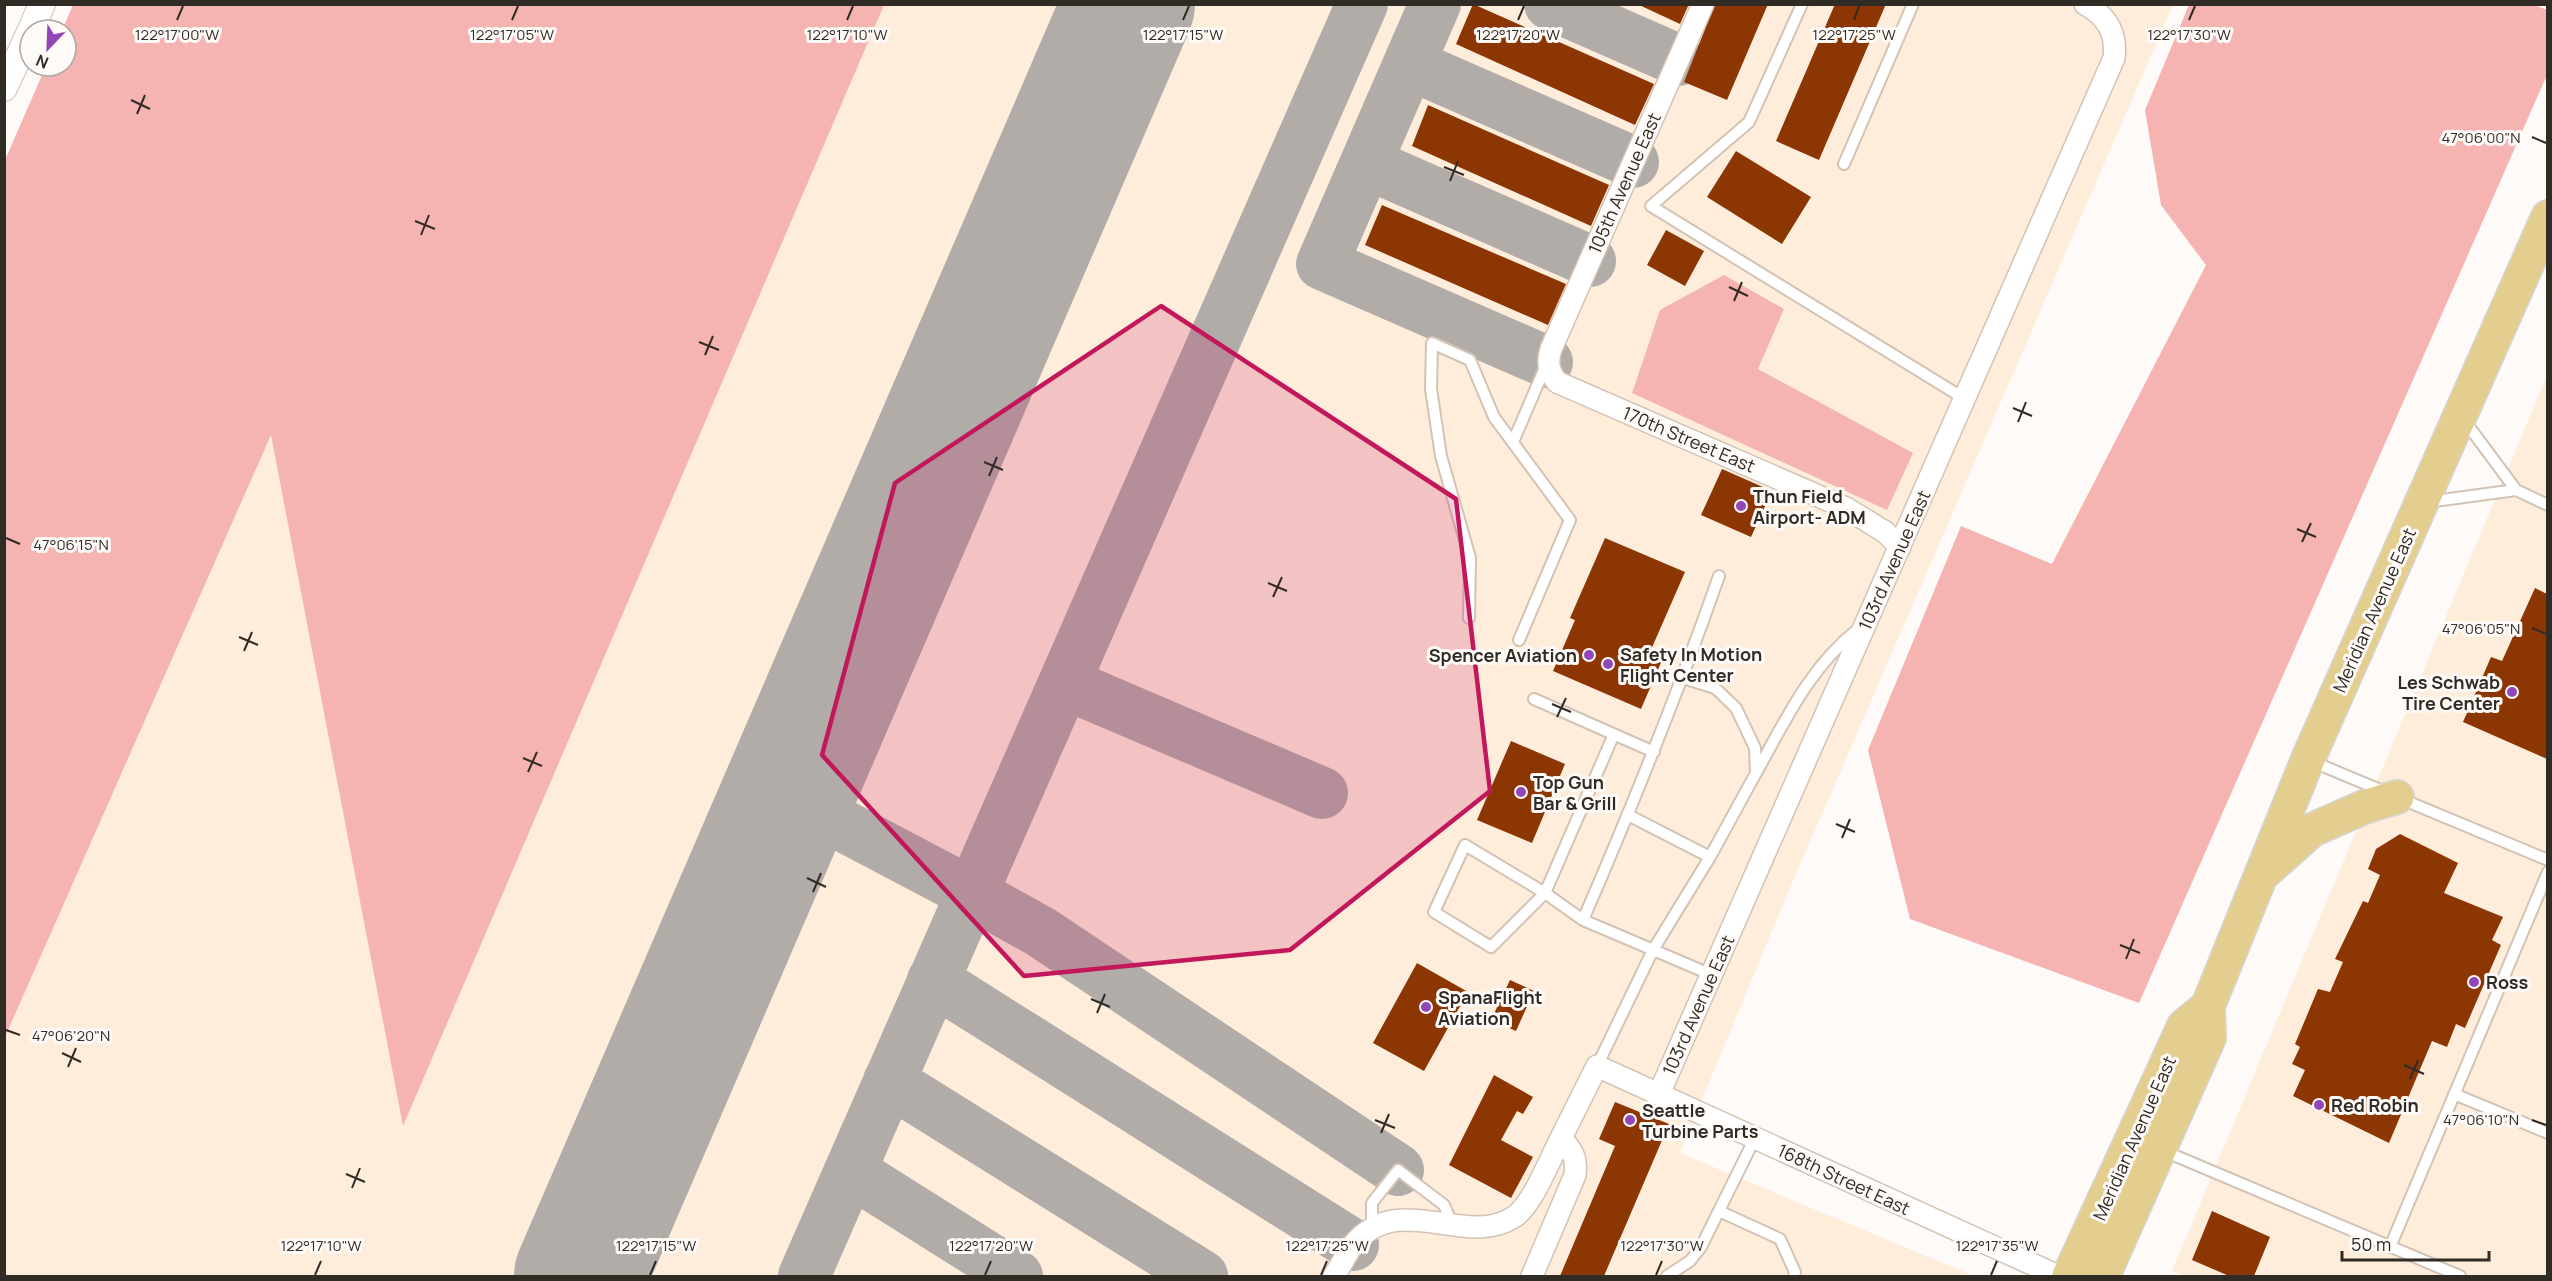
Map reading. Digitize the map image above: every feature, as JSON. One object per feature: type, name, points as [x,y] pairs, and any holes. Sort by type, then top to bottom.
[{"type":"main road","name":"Meridian Avenue East","points":[[2103,1276],[2209,1038],[2208,1006],[2308,759],[2547,217]]},
{"type":"main road","points":[[2263,874],[2312,830],[2364,807],[2397,797]]},
{"type":"main road","name":"Meridian Avenue East","points":[[2069,1276],[2184,1026],[2208,1006]]},
{"type":"street","points":[[36,18],[42,4]]},
{"type":"street","name":"105th Avenue East","points":[[1547,362],[1702,4]]},
{"type":"street","name":"103rd Avenue East","points":[[1659,1094],[2114,58],[2115,34],[2100,14],[2085,4]]},
{"type":"street","points":[[4,88],[18,57]]},
{"type":"street","name":"170th Street East","points":[[1547,362],[1550,373],[1557,382],[1846,508],[1885,532],[1900,547]]},
{"type":"street","points":[[1334,1276],[1353,1245],[1372,1227],[1384,1222],[1404,1219],[1476,1226],[1498,1224],[1514,1217],[1525,1206],[1597,1066]]},
{"type":"street","name":"168th Street East","points":[[1597,1066],[2058,1276]]},
{"type":"street","points":[[1532,1276],[1575,1175],[1577,1160],[1561,1138]]},
{"type":"lane","points":[[1802,4],[1749,122],[1651,206],[1965,399]]},
{"type":"lane","points":[[1844,164],[1913,4]]},
{"type":"lane","points":[[1469,618],[1470,558],[1441,456],[1431,389],[1432,343],[1470,360],[1494,417],[1570,520],[1519,640]]},
{"type":"lane","points":[[1513,442],[1547,362]]},
{"type":"lane","points":[[2461,416],[2516,490],[2547,505]]},
{"type":"lane","points":[[2423,502],[2516,490]]},
{"type":"lane","points":[[1583,920],[1654,752],[1719,576]]},
{"type":"lane","points":[[1597,1066],[1653,950],[1710,857],[1805,685],[1839,644],[1866,624]]},
{"type":"lane","points":[[1683,678],[1715,688],[1736,708],[1755,748],[1756,773]]},
{"type":"lane","points":[[1534,699],[1654,752]]},
{"type":"lane","points":[[1614,734],[1545,893],[1491,947],[1434,912],[1466,846],[1545,893],[1583,920],[1712,975]]},
{"type":"lane","points":[[2308,759],[2547,860]]},
{"type":"lane","points":[[1628,815],[1710,857]]},
{"type":"lane","points":[[2390,1247],[2547,872]]},
{"type":"lane","points":[[2454,1094],[2547,1133]]},
{"type":"lane","points":[[1667,1276],[1690,1261],[1701,1247],[1755,1138]]},
{"type":"lane","points":[[2161,1150],[2460,1276]]},
{"type":"lane","points":[[1372,1227],[1372,1203],[1398,1170],[1444,1205],[1452,1224]]},
{"type":"lane","points":[[1719,1211],[1780,1239],[1795,1272],[1794,1276]]},
{"type":"highlighted area","points":[[1161,306],[1456,499],[1490,791],[1290,950],[1024,976],[822,755],[895,483]]},
{"type":"shaded area","points":[[73,5],[884,5],[403,1126],[271,435],[5,1037],[5,160],[41,78],[78,78],[78,18],[67,18]]},
{"type":"shaded area","points":[[883,5],[2173,5],[1786,897],[1680,1153],[1974,1276],[5,1276],[5,1037],[272,433],[403,1124]]},
{"type":"shaded area","points":[[2189,5],[2535,5],[2547,10],[2547,75],[2139,1003],[1910,919],[1868,750],[1961,526],[2052,564],[2206,265],[2161,205],[2145,110]]},
{"type":"shaded area","points":[[1724,275],[1784,309],[1758,369],[1913,453],[1887,510],[1632,393],[1660,310]]},
{"type":"shaded area","points":[[2547,375],[2547,1276],[2185,1276],[2172,1271]]},
{"type":"building","points":[[1473,4],[1654,84],[1635,125],[1456,44]]},
{"type":"building","points":[[1637,4],[1689,4],[1680,24]]},
{"type":"building","points":[[1715,4],[1768,4],[1727,100],[1684,82]]},
{"type":"building","points":[[1835,4],[1886,4],[1819,160],[1776,141]]},
{"type":"building","points":[[1428,105],[1609,185],[1591,226],[1412,146]]},
{"type":"building","points":[[1736,151],[1811,197],[1782,244],[1707,197]]},
{"type":"building","points":[[1382,205],[1566,284],[1548,325],[1365,245]]},
{"type":"building","points":[[1666,230],[1704,251],[1685,286],[1647,265]]},
{"type":"building","points":[[1722,469],[1772,491],[1751,537],[1701,515]]},
{"type":"building","points":[[1605,538],[1685,572],[1650,652],[1663,658],[1641,709],[1553,671],[1575,620],[1570,618]]},
{"type":"building","name":"Les Schwab Tire Center","points":[[2535,588],[2547,594],[2547,759],[2463,722],[2491,657],[2502,661]]},
{"type":"building","name":"Top Gun Bar & Grill","points":[[1511,741],[1565,764],[1532,843],[1477,820]]},
{"type":"building","points":[[2400,834],[2458,863],[2444,893],[2503,917],[2492,940],[2501,945],[2465,1028],[2456,1024],[2447,1047],[2432,1041],[2389,1143],[2293,1096],[2305,1070],[2292,1064],[2300,1047],[2295,1044],[2318,989],[2330,992],[2343,962],[2335,959],[2363,901],[2368,903],[2380,875],[2368,869],[2376,849]]},
{"type":"building","points":[[1417,963],[1468,992],[1424,1071],[1373,1043]]},
{"type":"building","points":[[1510,980],[1534,991],[1516,1031],[1491,1020]]},
{"type":"building","points":[[1494,1075],[1533,1097],[1523,1114],[1517,1111],[1501,1140],[1533,1157],[1511,1198],[1449,1165]]},
{"type":"building","points":[[1615,1102],[1669,1124],[1604,1276],[1560,1276],[1615,1146],[1599,1139]]},
{"type":"building","points":[[2212,1211],[2270,1237],[2254,1276],[2229,1276],[2192,1260]]},
{"type":"taxiway","points":[[804,1276],[1362,4]]},
{"type":"taxiway","points":[[1435,4],[1322,264],[1547,362]]},
{"type":"taxiway","points":[[1550,4],[1678,60]]},
{"type":"taxiway","points":[[1409,64],[1633,162]]},
{"type":"taxiway","points":[[1366,163],[1590,261]]},
{"type":"taxiway","points":[[1064,683],[1322,793]]},
{"type":"taxiway","points":[[787,796],[1041,932],[1398,1170]]},
{"type":"taxiway","points":[[933,980],[1353,1245]]},
{"type":"taxiway","points":[[889,1081],[1202,1276]]},
{"type":"taxiway","points":[[850,1171],[1017,1276]]},
{"type":"runway","points":[[580,1276],[1129,4]]},
{"type":"place","name":"Thun Field Airport- ADM","points":[[1741,506]]},
{"type":"place","name":"Spencer Aviation","points":[[1589,655]]},
{"type":"place","name":"Safety In Motion Flight Center","points":[[1608,664]]},
{"type":"place","name":"Les Schwab Tire Center","points":[[2512,692]]},
{"type":"place","name":"Top Gun Bar & Grill","points":[[1521,792]]},
{"type":"place","name":"Ross","points":[[2474,982]]},
{"type":"place","name":"SpanaFlight Aviation","points":[[1426,1007]]},
{"type":"place","name":"Red Robin","points":[[2319,1105]]},
{"type":"place","name":"Seattle Turbine Parts","points":[[1630,1120]]}]
